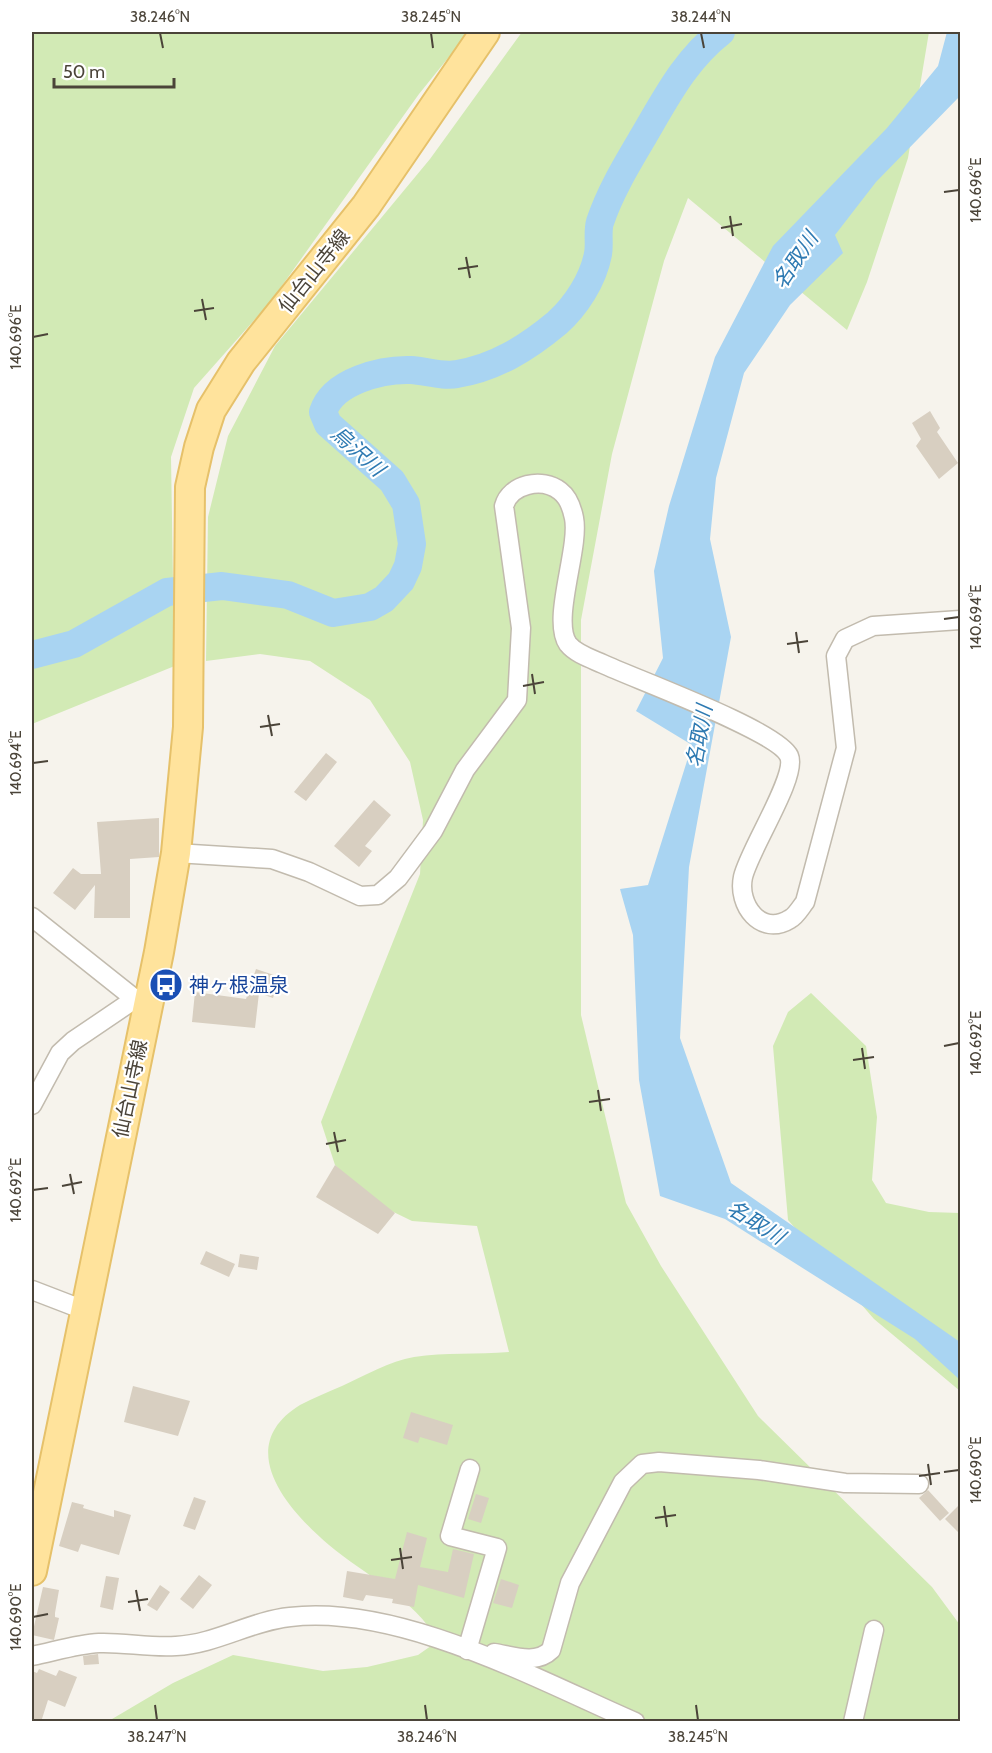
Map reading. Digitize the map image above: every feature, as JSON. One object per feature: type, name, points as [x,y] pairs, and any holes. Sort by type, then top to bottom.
[{"type":"main road","name":"仙台山寺線","points":[[32,1571],[84,1310],[141,999],[177,853],[188,727],[190,487],[199,447],[211,410],[241,362],[366,206],[485,32]]},
{"type":"street","points":[[177,853],[272,859],[309,872],[360,896],[378,895],[398,878],[433,831],[465,770],[517,700],[521,628],[504,506],[507,495],[516,488],[536,484],[551,486],[562,492],[570,504],[574,522],[563,621],[564,635],[568,644],[577,652],[748,727],[781,744],[790,757],[790,768],[782,793],[760,834],[743,876],[741,897],[749,911],[761,921],[774,923],[791,919],[805,902],[840,778],[846,748],[836,656],[845,639],[873,627],[960,620]]},
{"type":"street","points":[[32,917],[141,999],[73,1041],[60,1053],[32,1105]]},
{"type":"street","points":[[32,1290],[84,1310]]},
{"type":"street","points":[[474,1653],[493,1653],[528,1659],[545,1656],[551,1650],[570,1583],[623,1482],[642,1464],[659,1462],[759,1470],[845,1484],[919,1484]]},
{"type":"street","points":[[470,1469],[450,1536],[497,1548],[474,1653]]},
{"type":"street","points":[[32,1656],[96,1643],[176,1646],[198,1643],[289,1617],[361,1618],[403,1628],[474,1653],[635,1722]]},
{"type":"street","points":[[853,1722],[874,1630]]},
{"type":"green space","points":[[32,32],[469,32],[419,94],[271,301],[194,388],[171,457],[173,582],[182,663],[32,724]]},
{"type":"green space","points":[[522,32],[929,32],[908,158],[867,282],[847,330],[688,198],[664,261],[612,454],[581,620],[581,1015],[626,1203],[661,1266],[758,1416],[932,1587],[960,1625],[960,1721],[107,1722],[173,1683],[233,1655],[323,1671],[367,1667],[418,1655],[438,1641],[428,1626],[403,1600],[329,1545],[298,1514],[274,1478],[268,1459],[270,1440],[280,1422],[300,1405],[396,1362],[426,1355],[509,1352],[477,1226],[412,1221],[371,1201],[335,1165],[321,1122],[420,874],[423,820],[410,762],[370,700],[310,661],[260,654],[206,661],[208,517],[228,436],[275,346],[430,159]]},
{"type":"green space","points":[[811,993],[866,1046],[877,1117],[872,1180],[886,1203],[929,1212],[960,1213],[960,1391],[874,1319],[788,1220],[773,1046],[788,1012]]},
{"type":"water","name":"名取川","points":[[947,32],[960,32],[960,96],[876,182],[835,235],[843,253],[790,305],[744,373],[716,478],[710,539],[731,637],[689,867],[680,1038],[731,1183],[960,1342],[960,1380],[915,1339],[725,1219],[660,1196],[639,1080],[633,935],[620,889],[648,885],[692,745],[636,711],[663,658],[654,571],[669,506],[715,357],[773,246],[887,128],[938,66]]},
{"type":"building","points":[[930,411],[940,428],[937,432],[958,463],[939,479],[916,446],[921,439],[912,423]]},
{"type":"building","points":[[326,753],[337,762],[306,801],[294,792]]},
{"type":"building","points":[[374,800],[391,815],[365,846],[372,851],[359,867],[334,846]]},
{"type":"building","points":[[159,818],[159,857],[130,859],[130,918],[94,918],[95,885],[75,910],[53,893],[73,868],[81,874],[101,874],[97,822]]},
{"type":"building","points":[[256,969],[280,977],[273,998],[259,993],[255,1028],[192,1022],[195,992],[246,999]]},
{"type":"building","points":[[335,1165],[395,1213],[378,1234],[316,1197]]},
{"type":"building","points":[[206,1251],[235,1264],[229,1277],[200,1264]]},
{"type":"building","points":[[240,1254],[259,1257],[257,1270],[238,1267]]},
{"type":"building","points":[[133,1386],[190,1401],[178,1436],[124,1422]]},
{"type":"building","points":[[411,1412],[453,1425],[447,1445],[420,1437],[418,1443],[403,1438]]},
{"type":"building","points":[[928,1490],[949,1513],[940,1521],[919,1498]]},
{"type":"building","points":[[476,1494],[489,1498],[481,1523],[468,1519]]},
{"type":"building","points":[[194,1497],[206,1501],[195,1530],[183,1526]]},
{"type":"building","points":[[72,1502],[84,1505],[83,1508],[114,1517],[114,1510],[131,1515],[119,1555],[81,1544],[78,1552],[59,1546]]},
{"type":"building","points":[[960,1504],[960,1534],[945,1519]]},
{"type":"building","points":[[407,1532],[427,1538],[420,1567],[448,1572],[453,1549],[474,1554],[464,1598],[418,1585],[414,1607],[392,1603],[393,1599],[366,1595],[363,1601],[343,1597],[347,1571],[395,1579]]},
{"type":"building","points":[[199,1575],[212,1585],[193,1609],[180,1599]]},
{"type":"building","points":[[106,1576],[119,1578],[113,1610],[100,1607]]},
{"type":"building","points":[[501,1579],[519,1585],[512,1608],[493,1603]]},
{"type":"building","points":[[160,1585],[170,1592],[157,1611],[147,1605]]},
{"type":"building","points":[[43,1587],[59,1590],[55,1617],[59,1618],[54,1640],[32,1635]]},
{"type":"building","points":[[98,1654],[99,1664],[84,1665],[83,1656]]},
{"type":"building","points":[[39,1669],[56,1676],[59,1670],[77,1677],[65,1707],[48,1700],[41,1722],[32,1722],[32,1671],[37,1673]]},
{"type":"waterway","name":"烏沢川","points":[[32,655],[74,644],[167,592],[222,586],[288,595],[333,613],[370,607],[384,599],[401,581],[408,566],[412,544],[406,504],[392,481],[328,424],[323,412],[328,401],[348,385],[386,372],[411,370],[452,375],[484,367],[522,349],[557,323],[571,309],[588,283],[598,254],[600,222],[625,168],[677,80],[697,55],[721,32]]},
{"type":"place","name":"神ヶ根温泉","points":[[166,985]]}]
